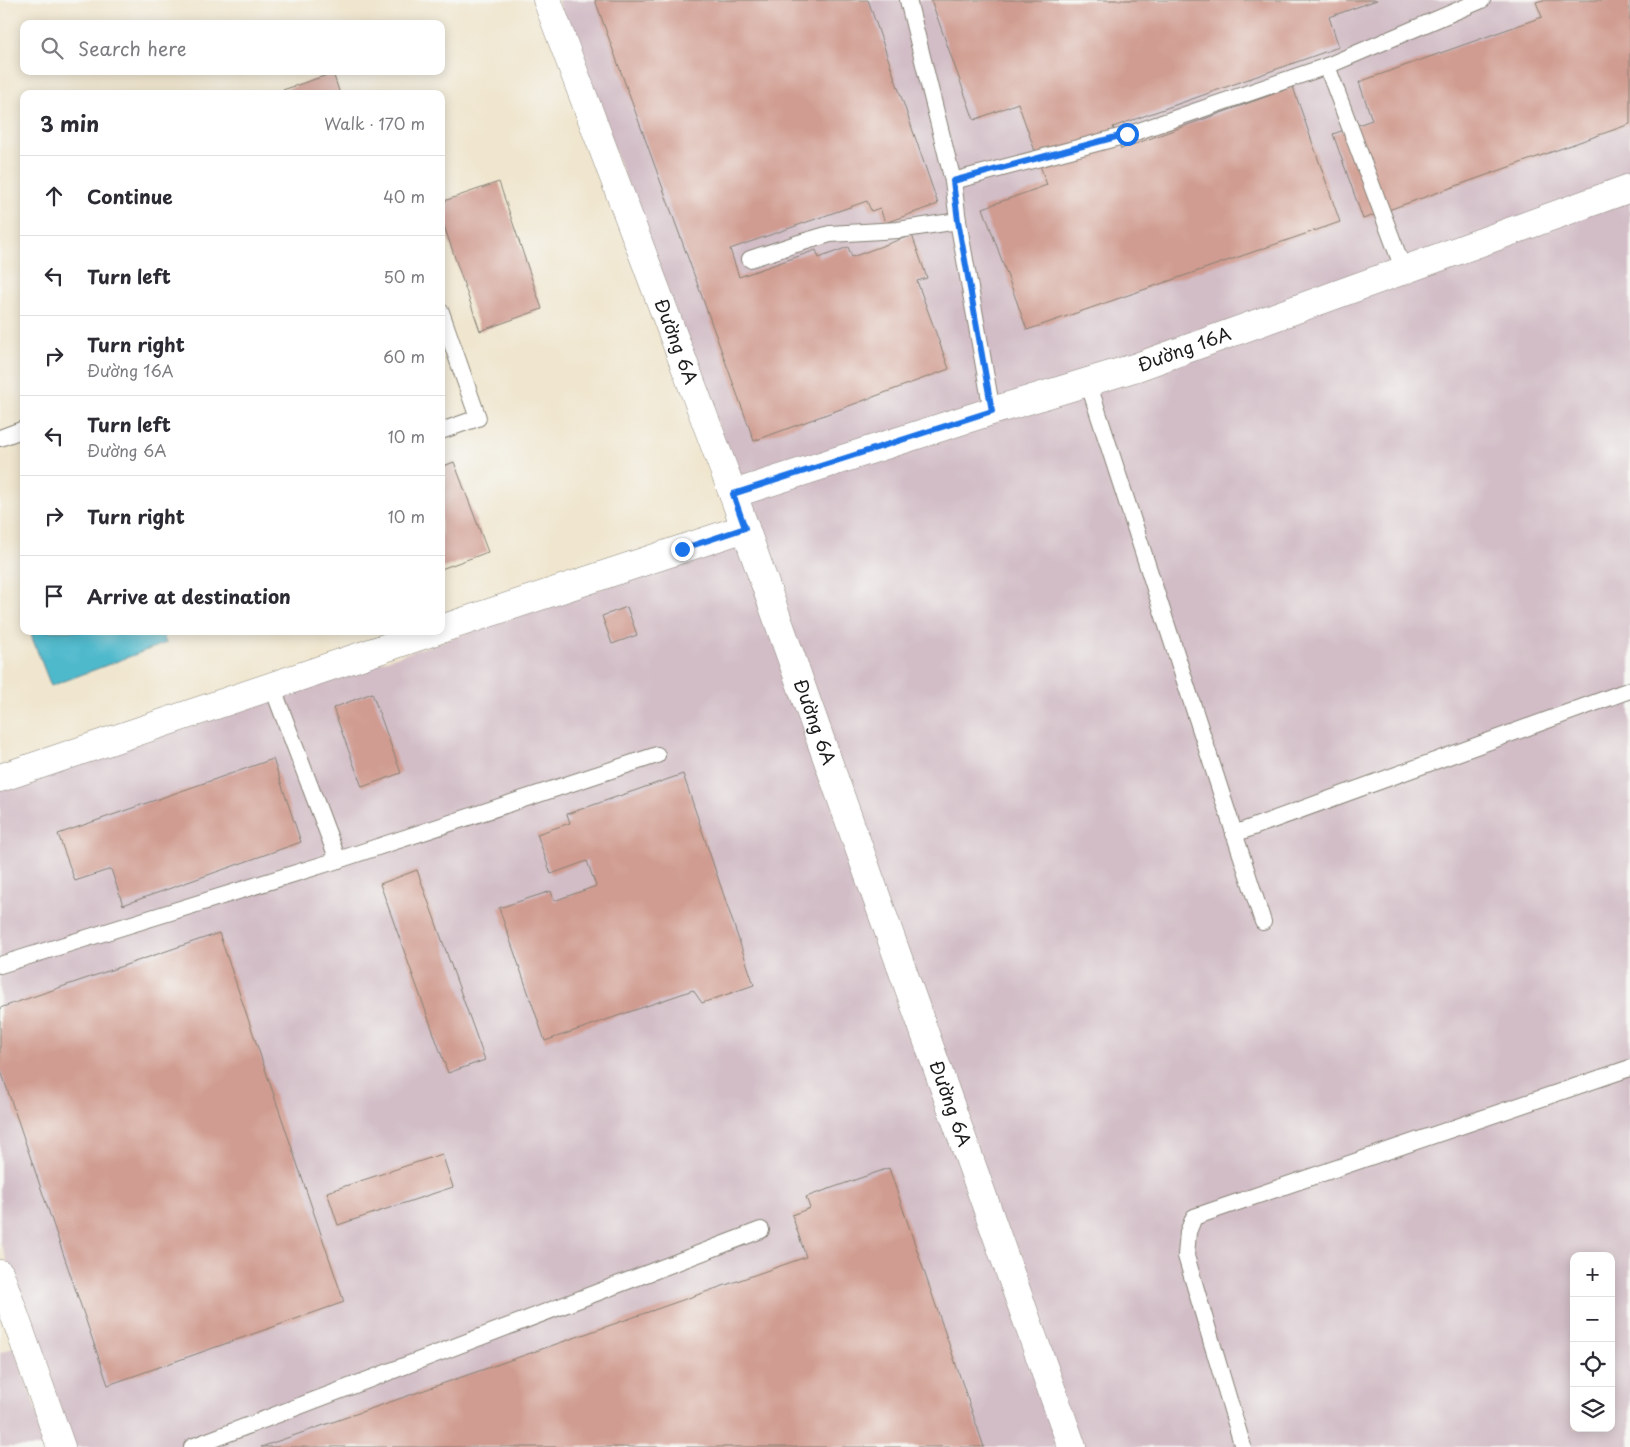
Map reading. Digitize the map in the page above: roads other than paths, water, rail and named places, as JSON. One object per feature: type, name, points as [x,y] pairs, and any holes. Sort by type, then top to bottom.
[{"type":"street","name":"Đường 6A","points":[[547,0],[733,494],[1072,1447]]},
{"type":"street","name":"Đường 16A","points":[[733,494],[992,411],[1137,367],[1630,188]]},
{"type":"street","points":[[445,628],[745,528]]},
{"type":"street","points":[[0,778],[423,635]]},
{"type":"street","points":[[0,1274],[10,1337],[61,1447]]},
{"type":"lane","points":[[908,0],[953,181],[958,221],[992,411]]},
{"type":"lane","points":[[953,181],[1127,134],[1327,66],[1482,0]]},
{"type":"lane","points":[[1327,66],[1404,270]]},
{"type":"lane","points":[[750,259],[830,234],[898,230],[958,221]]},
{"type":"lane","points":[[445,323],[478,418],[445,430]]},
{"type":"lane","points":[[1088,382],[1263,922]]},
{"type":"lane","points":[[0,438],[20,430]]},
{"type":"lane","points":[[272,686],[338,860]]},
{"type":"lane","points":[[1234,834],[1630,690]]},
{"type":"lane","points":[[0,965],[338,860],[657,755]]},
{"type":"lane","points":[[1242,1447],[1186,1256],[1188,1232],[1194,1217],[1630,1068]]},
{"type":"lane","points":[[192,1447],[761,1230]]},
{"type":"water","points":[[31,635],[163,635],[166,643],[51,686]]}]
